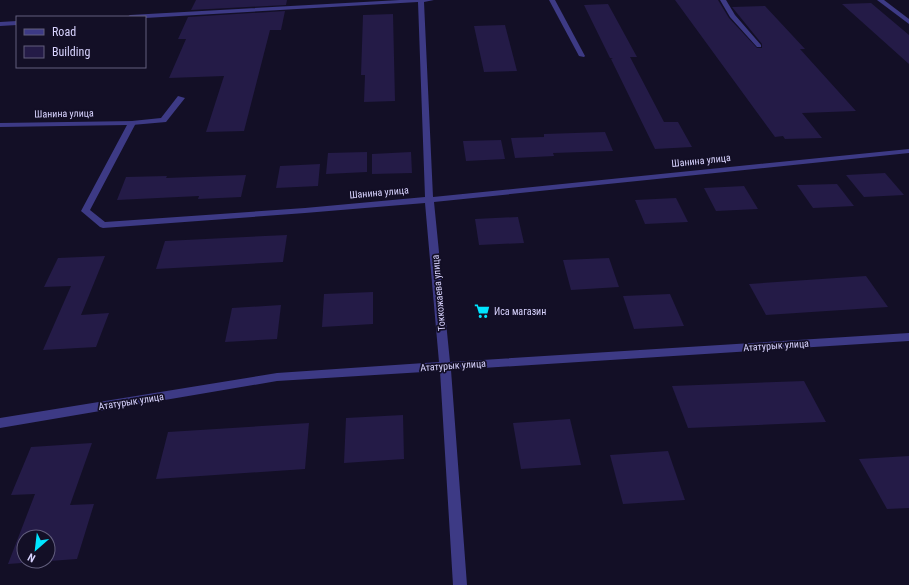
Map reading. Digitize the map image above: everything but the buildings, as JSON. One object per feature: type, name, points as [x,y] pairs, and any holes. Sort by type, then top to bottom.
[{"type":"street","name":"Токкожаева улица","points":[[421,0],[429,199],[445,366],[460,585]]},
{"type":"street","points":[[146,16],[431,0]]},
{"type":"street","points":[[552,0],[582,56]]},
{"type":"street","points":[[723,0],[732,16],[758,46]]},
{"type":"street","points":[[880,0],[909,22]]},
{"type":"street","points":[[0,24],[16,23]]},
{"type":"street","points":[[132,123],[163,120],[181,98]]},
{"type":"street","name":"Шанина улица","points":[[0,125],[132,123],[85,211],[103,225],[175,221],[429,199],[909,151]]},
{"type":"street","name":"Ататурык улица","points":[[0,423],[277,377],[909,337]]},
{"type":"place","name":"Иса магазин","points":[[482,311]]}]
